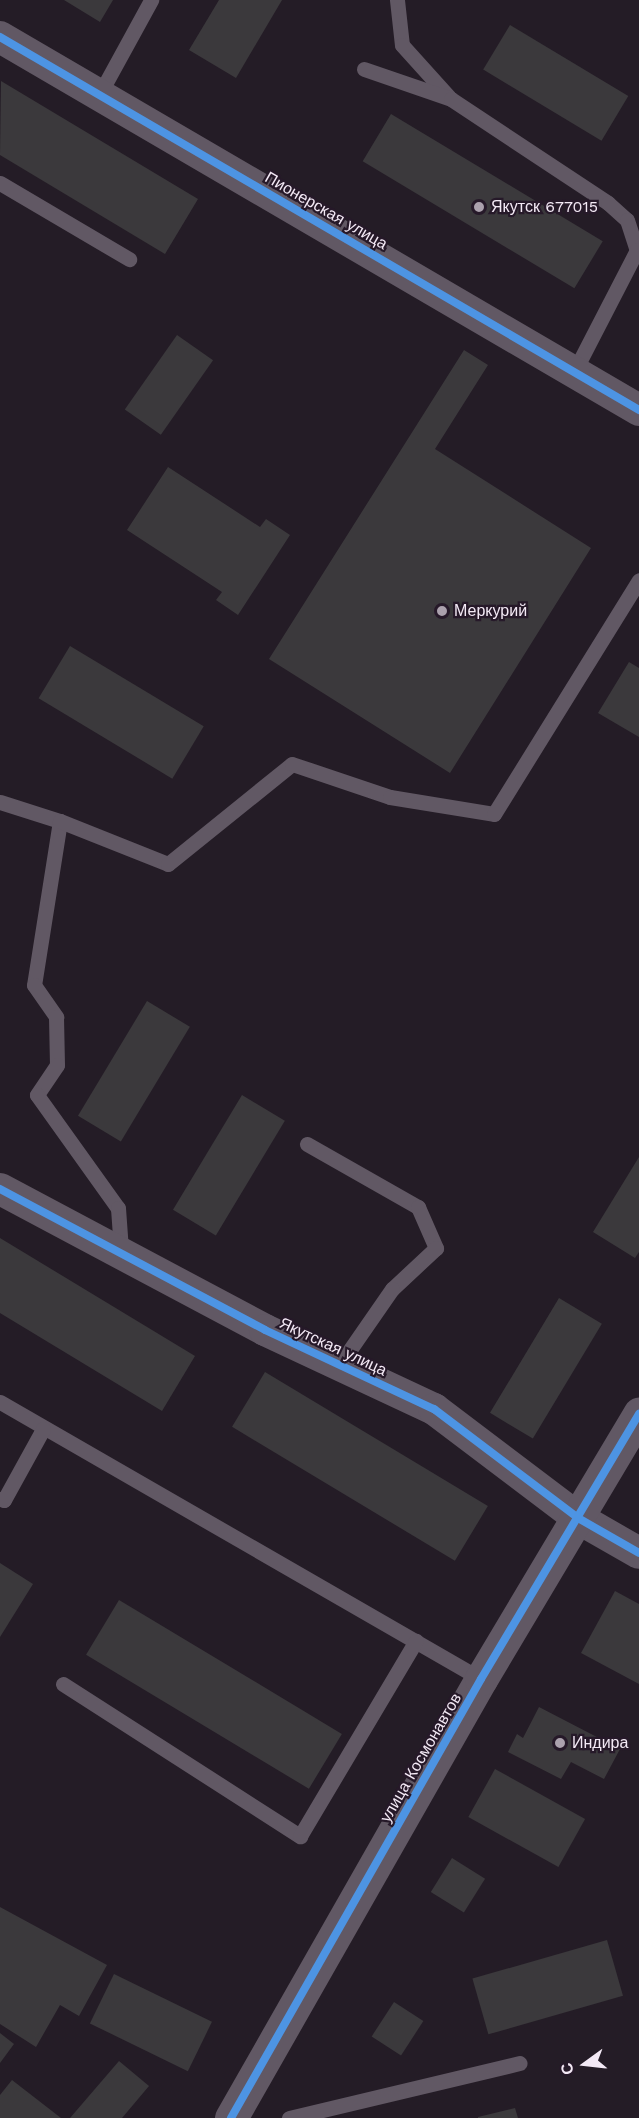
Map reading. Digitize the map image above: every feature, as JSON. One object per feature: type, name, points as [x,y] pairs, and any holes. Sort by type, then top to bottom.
[{"type":"street","name":"Пионерская улица","points":[[0,37],[98,97],[575,370],[639,410]]},
{"type":"street","name":"Якутская улица","points":[[0,1189],[121,1251],[265,1330],[434,1409],[578,1518],[639,1553]]},
{"type":"street","name":"улица Космонавтов","points":[[231,2118],[481,1679],[639,1414]]},
{"type":"lane","points":[[98,97],[151,0]]},
{"type":"lane","points":[[397,0],[402,45],[451,99]]},
{"type":"lane","points":[[364,69],[451,99],[608,202],[627,220],[637,250],[575,370]]},
{"type":"lane","points":[[0,183],[129,260]]},
{"type":"lane","points":[[0,802],[60,822],[168,864],[292,764],[390,797],[494,814],[639,580]]},
{"type":"lane","points":[[60,822],[34,985],[56,1017],[57,1065],[37,1095],[118,1208],[121,1251]]},
{"type":"lane","points":[[306,1144],[418,1207],[436,1248],[392,1289],[340,1365]]},
{"type":"lane","points":[[0,1402],[481,1679]]},
{"type":"lane","points":[[0,1499],[4,1500],[44,1429]]},
{"type":"lane","points":[[63,1684],[300,1836],[416,1641]]},
{"type":"lane","points":[[289,2118],[520,2063]]},
{"type":"building","points":[[64,0],[113,0],[100,22]]},
{"type":"building","points":[[219,0],[282,0],[236,78],[189,50]]},
{"type":"building","points":[[510,25],[628,96],[602,141],[483,70]]},
{"type":"building","points":[[1,81],[198,199],[165,254],[0,155]]},
{"type":"building","points":[[391,114],[603,241],[574,288],[363,161]]},
{"type":"building","points":[[177,335],[213,360],[161,435],[125,410]]},
{"type":"building","name":"Меркурий","points":[[464,350],[488,365],[435,449],[591,548],[450,773],[269,659]]},
{"type":"building","points":[[168,467],[260,527],[266,519],[290,535],[238,615],[216,600],[222,592],[127,530]]},
{"type":"building","points":[[70,646],[204,726],[172,779],[39,698]]},
{"type":"building","points":[[629,662],[639,668],[639,737],[598,713]]},
{"type":"building","points":[[147,1001],[190,1027],[121,1142],[78,1116]]},
{"type":"building","points":[[242,1095],[285,1121],[216,1236],[173,1210]]},
{"type":"building","points":[[639,1157],[639,1252],[635,1258],[593,1232]]},
{"type":"building","points":[[0,1238],[195,1356],[162,1411],[0,1313]]},
{"type":"building","points":[[559,1298],[602,1324],[533,1439],[490,1413]]},
{"type":"building","points":[[265,1372],[488,1506],[455,1561],[232,1427]]},
{"type":"building","points":[[0,1563],[33,1584],[0,1637]]},
{"type":"building","points":[[615,1591],[639,1604],[639,1684],[581,1653]]},
{"type":"building","points":[[119,1600],[342,1734],[309,1789],[86,1655]]},
{"type":"building","name":"Индира","points":[[539,1707],[620,1749],[604,1779],[571,1762],[561,1779],[508,1752],[517,1734],[523,1738]]},
{"type":"building","points":[[495,1769],[585,1819],[558,1867],[468,1817]]},
{"type":"building","points":[[452,1858],[485,1879],[464,1913],[431,1892]]},
{"type":"building","points":[[0,1907],[107,1965],[79,2016],[60,2005],[36,2047],[0,2024]]},
{"type":"building","points":[[607,1940],[623,1996],[488,2034],[472,1979]]},
{"type":"building","points":[[114,1974],[212,2022],[188,2071],[90,2023]]},
{"type":"building","points":[[394,2002],[423,2021],[401,2055],[372,2036]]},
{"type":"building","points":[[0,2033],[14,2044],[0,2063]]},
{"type":"building","points":[[119,2061],[149,2086],[122,2118],[70,2118]]},
{"type":"building","points":[[12,2080],[61,2118],[0,2118],[0,2095]]},
{"type":"building","points":[[515,2108],[518,2118],[478,2118],[478,2117]]},
{"type":"cycle path","points":[[0,37],[639,410]]},
{"type":"cycle path","points":[[0,1189],[265,1330],[434,1409],[578,1518],[639,1553]]},
{"type":"cycle path","points":[[231,2118],[481,1679],[639,1414]]},
{"type":"place","name":"Якутск 677015","points":[[479,207]]},
{"type":"place","name":"Меркурий","points":[[442,611]]},
{"type":"place","name":"Индира","points":[[560,1743]]}]
